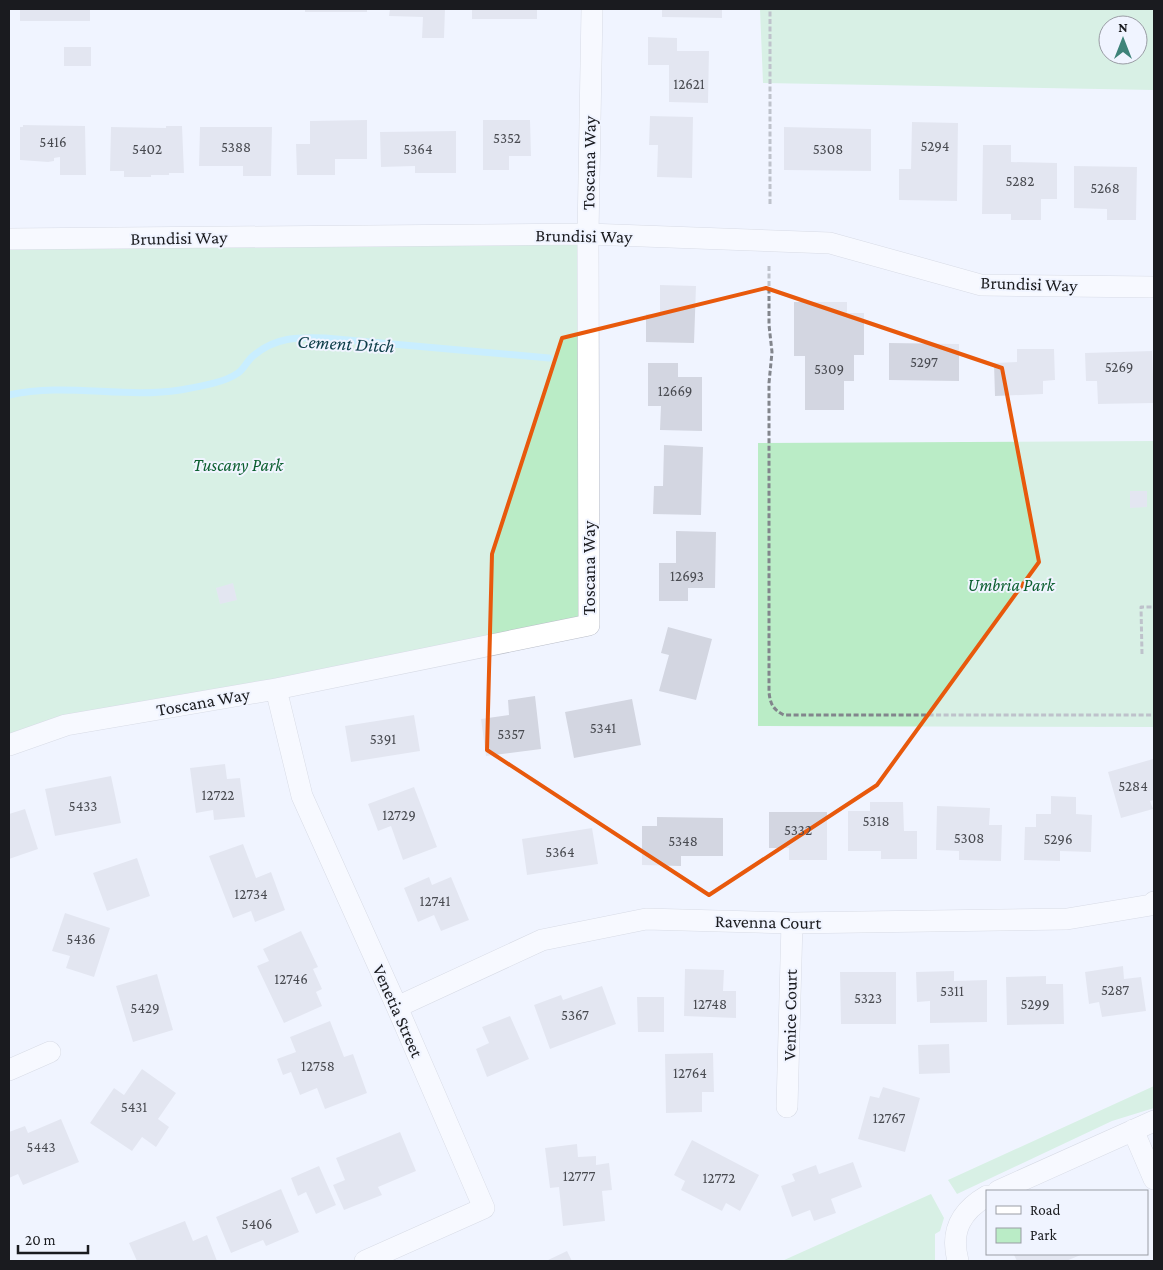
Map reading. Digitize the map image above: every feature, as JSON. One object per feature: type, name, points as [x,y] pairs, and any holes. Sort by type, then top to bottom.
[{"type":"street","name":"Toscana Way","points":[[9,745],[66,725],[276,689],[589,625],[588,234],[592,9]]},
{"type":"street","name":"Brundisi Way","points":[[9,238],[588,234],[830,243],[981,285],[1154,287]]},
{"type":"street","name":"Venetia Street","points":[[276,689],[302,796],[397,1007],[484,1208],[366,1261]]},
{"type":"street","name":"Ravenna Court","points":[[397,1007],[542,940],[646,919],[792,923],[1067,919],[1151,905],[1154,902]]},
{"type":"street","name":"Venice Court","points":[[787,1107],[792,923]]},
{"type":"street","points":[[9,1070],[50,1052]]},
{"type":"street","points":[[1000,1190],[1154,1121]]},
{"type":"street","points":[[1132,1130],[1154,1179]]},
{"type":"street","points":[[958,1261],[956,1244],[961,1218],[967,1210],[986,1197]]},
{"type":"path","points":[[770,9],[770,204]]},
{"type":"path","points":[[769,266],[769,325],[772,352],[769,383],[769,692],[770,703],[776,712],[784,715],[1154,715]]},
{"type":"path","points":[[1142,654],[1141,607],[1154,607]]},
{"type":"highlighted area","points":[[766,288],[1002,368],[1039,562],[877,785],[709,895],[487,750],[492,554],[562,338]]},
{"type":"green space","points":[[760,9],[1154,9],[1154,90],[763,83]]},
{"type":"green space","name":"Tuscany Park","points":[[588,234],[589,625],[9,745],[9,239]]},
{"type":"green space","name":"Umbria Park","points":[[1154,441],[1154,727],[758,726],[758,443]]},
{"type":"green space","points":[[1154,1086],[1154,1108],[1112,1121],[957,1194],[948,1180]]},
{"type":"green space","points":[[931,1194],[944,1218],[940,1231],[935,1234],[935,1261],[782,1261]]},
{"type":"building","points":[[20,9],[90,9],[90,21],[20,21]]},
{"type":"building","points":[[305,9],[367,9],[367,12],[305,12]]},
{"type":"building","points":[[390,9],[445,9],[444,38],[422,38],[423,17],[389,16]]},
{"type":"building","points":[[472,9],[537,9],[537,19],[472,19]]},
{"type":"building","points":[[662,9],[722,9],[722,18],[662,17]]},
{"type":"building","points":[[648,37],[677,38],[677,51],[709,51],[708,103],[669,102],[669,65],[648,65]]},
{"type":"building","points":[[64,47],[91,47],[91,66],[64,66]]},
{"type":"building","points":[[650,116],[693,117],[692,178],[657,177],[658,145],[649,145]]},
{"type":"building","points":[[367,120],[367,159],[335,159],[335,175],[297,175],[296,144],[310,144],[310,121]]},
{"type":"building","points":[[483,120],[530,120],[531,156],[509,156],[509,170],[483,170]]},
{"type":"building","points":[[912,122],[958,123],[957,201],[899,200],[899,169],[911,169]]},
{"type":"building","points":[[23,125],[85,126],[86,175],[60,175],[60,157],[48,162],[20,160],[20,127],[23,127]]},
{"type":"building","points":[[166,126],[182,126],[184,173],[151,175],[151,177],[124,177],[124,171],[110,171],[111,127],[166,128]]},
{"type":"building","points":[[200,127],[272,127],[271,176],[243,176],[243,166],[199,166]]},
{"type":"building","points":[[784,127],[871,129],[871,171],[784,170]]},
{"type":"building","points":[[456,131],[456,173],[415,173],[415,166],[381,167],[380,132]]},
{"type":"building","points":[[983,145],[1011,145],[1011,162],[1057,163],[1057,199],[1041,199],[1041,220],[1011,220],[1011,214],[982,214]]},
{"type":"building","points":[[1074,166],[1137,167],[1136,220],[1107,220],[1107,209],[1074,208]]},
{"type":"building","points":[[660,285],[696,286],[694,343],[646,342],[646,314],[660,314]]},
{"type":"building","points":[[794,302],[847,302],[847,313],[864,313],[864,355],[854,355],[854,381],[844,381],[844,410],[805,410],[805,356],[794,356]]},
{"type":"building","points":[[889,343],[959,344],[959,381],[889,380]]},
{"type":"building","points":[[1017,349],[1054,349],[1055,380],[1043,381],[1043,394],[995,396],[994,363],[1017,362]]},
{"type":"building","points":[[1152,351],[1154,403],[1098,404],[1097,381],[1086,381],[1085,353]]},
{"type":"building","points":[[648,363],[678,363],[678,377],[702,377],[702,431],[660,430],[661,406],[648,406]]},
{"type":"building","points":[[664,445],[703,447],[701,515],[653,514],[654,486],[663,486]]},
{"type":"building","points":[[1130,491],[1147,491],[1147,507],[1130,508]]},
{"type":"building","points":[[676,531],[716,532],[715,588],[688,588],[688,601],[659,601],[659,563],[676,563]]},
{"type":"building","points":[[233,583],[237,600],[220,604],[216,588]]},
{"type":"building","points":[[668,627],[712,639],[696,700],[659,691],[669,655],[661,653]]},
{"type":"building","points":[[535,696],[541,749],[486,756],[481,719],[509,715],[508,700]]},
{"type":"building","points":[[632,699],[641,745],[574,758],[565,712]]},
{"type":"building","points":[[414,715],[420,751],[351,762],[345,726]]},
{"type":"building","points":[[1153,759],[1154,800],[1150,801],[1153,809],[1121,818],[1108,772]]},
{"type":"building","points":[[225,764],[227,779],[240,778],[245,817],[214,820],[213,810],[196,813],[190,768]]},
{"type":"building","points":[[111,776],[121,823],[55,836],[45,789]]},
{"type":"building","points":[[414,787],[437,847],[403,860],[391,826],[378,831],[368,804]]},
{"type":"building","points":[[1051,796],[1076,797],[1076,814],[1092,815],[1091,852],[1060,851],[1060,861],[1024,860],[1025,827],[1036,827],[1036,814],[1051,814]]},
{"type":"building","points":[[870,802],[903,802],[904,831],[917,831],[917,859],[881,859],[881,851],[848,851],[848,811],[870,811]]},
{"type":"building","points":[[937,806],[990,808],[989,825],[1002,825],[1001,861],[959,860],[959,851],[936,850]]},
{"type":"building","points":[[25,809],[38,849],[9,859],[9,814]]},
{"type":"building","points":[[769,812],[827,812],[827,860],[789,860],[789,848],[769,848]]},
{"type":"building","points":[[657,817],[723,818],[723,856],[681,856],[681,866],[642,865],[642,826],[657,826]]},
{"type":"building","points":[[592,828],[598,864],[527,875],[522,839]]},
{"type":"building","points":[[243,844],[256,878],[271,872],[285,910],[255,922],[251,911],[233,918],[209,856]]},
{"type":"building","points":[[137,858],[150,896],[107,911],[93,873]]},
{"type":"building","points":[[429,877],[432,885],[451,877],[469,920],[441,931],[434,915],[418,922],[404,888]]},
{"type":"building","points":[[65,913],[110,928],[94,977],[66,968],[70,956],[52,951]]},
{"type":"building","points":[[301,931],[318,967],[313,969],[322,989],[316,992],[322,1006],[284,1023],[257,966],[269,961],[263,949]]},
{"type":"building","points":[[1123,966],[1124,979],[1141,977],[1146,1011],[1102,1017],[1099,1002],[1089,1004],[1085,972]]},
{"type":"building","points":[[685,969],[724,970],[723,991],[736,991],[736,1018],[684,1016]]},
{"type":"building","points":[[954,971],[954,981],[987,980],[987,1022],[930,1023],[930,1001],[917,1002],[916,972]]},
{"type":"building","points":[[840,972],[896,972],[896,1024],[841,1024]]},
{"type":"building","points":[[157,974],[173,1030],[133,1042],[116,986]]},
{"type":"building","points":[[1046,976],[1046,984],[1063,984],[1064,1024],[1007,1025],[1006,977]]},
{"type":"building","points":[[602,986],[616,1024],[550,1049],[534,1005],[561,995],[563,1000]]},
{"type":"building","points":[[637,997],[664,997],[664,1032],[638,1032]]},
{"type":"building","points":[[510,1016],[529,1059],[487,1077],[476,1049],[489,1043],[482,1027]]},
{"type":"building","points":[[330,1021],[344,1057],[353,1054],[367,1093],[325,1109],[317,1088],[300,1095],[291,1072],[283,1075],[277,1059],[296,1052],[290,1037]]},
{"type":"building","points":[[949,1044],[950,1073],[919,1074],[918,1045]]},
{"type":"building","points":[[713,1053],[714,1092],[702,1092],[702,1112],[666,1113],[665,1054]]},
{"type":"building","points":[[142,1069],[176,1093],[158,1119],[169,1127],[156,1147],[142,1137],[132,1151],[90,1123],[114,1088],[124,1095]]},
{"type":"building","points":[[883,1087],[920,1098],[905,1152],[858,1139],[870,1096],[879,1098]]},
{"type":"building","points":[[61,1119],[79,1162],[23,1185],[18,1174],[9,1178],[9,1132],[25,1126],[28,1133]]},
{"type":"building","points":[[400,1132],[416,1171],[378,1187],[382,1195],[344,1210],[333,1185],[345,1180],[336,1158]]},
{"type":"building","points":[[692,1140],[759,1175],[740,1211],[726,1203],[722,1211],[681,1190],[685,1181],[674,1175]]},
{"type":"building","points":[[577,1144],[578,1157],[596,1156],[596,1165],[609,1163],[612,1190],[602,1191],[605,1221],[563,1226],[559,1187],[550,1188],[545,1148]]},
{"type":"building","points":[[853,1162],[862,1187],[831,1199],[836,1213],[814,1221],[810,1210],[792,1217],[781,1186],[795,1181],[792,1174],[816,1165],[819,1174]]},
{"type":"building","points":[[319,1166],[336,1205],[316,1214],[306,1192],[298,1196],[291,1178]]},
{"type":"building","points":[[281,1189],[299,1232],[266,1246],[263,1240],[231,1253],[216,1217]]},
{"type":"building","points":[[185,1221],[193,1241],[207,1235],[217,1261],[137,1261],[129,1243]]},
{"type":"building","points":[[567,1251],[572,1261],[546,1261]]},
{"type":"building","points":[[1014,1255],[1081,1255],[1066,1261],[1017,1261]]},
{"type":"waterway","name":"Cement Ditch","points":[[9,395],[51,390],[159,392],[202,386],[218,382],[238,373],[253,356],[270,345],[296,338],[325,338],[549,358]]}]
